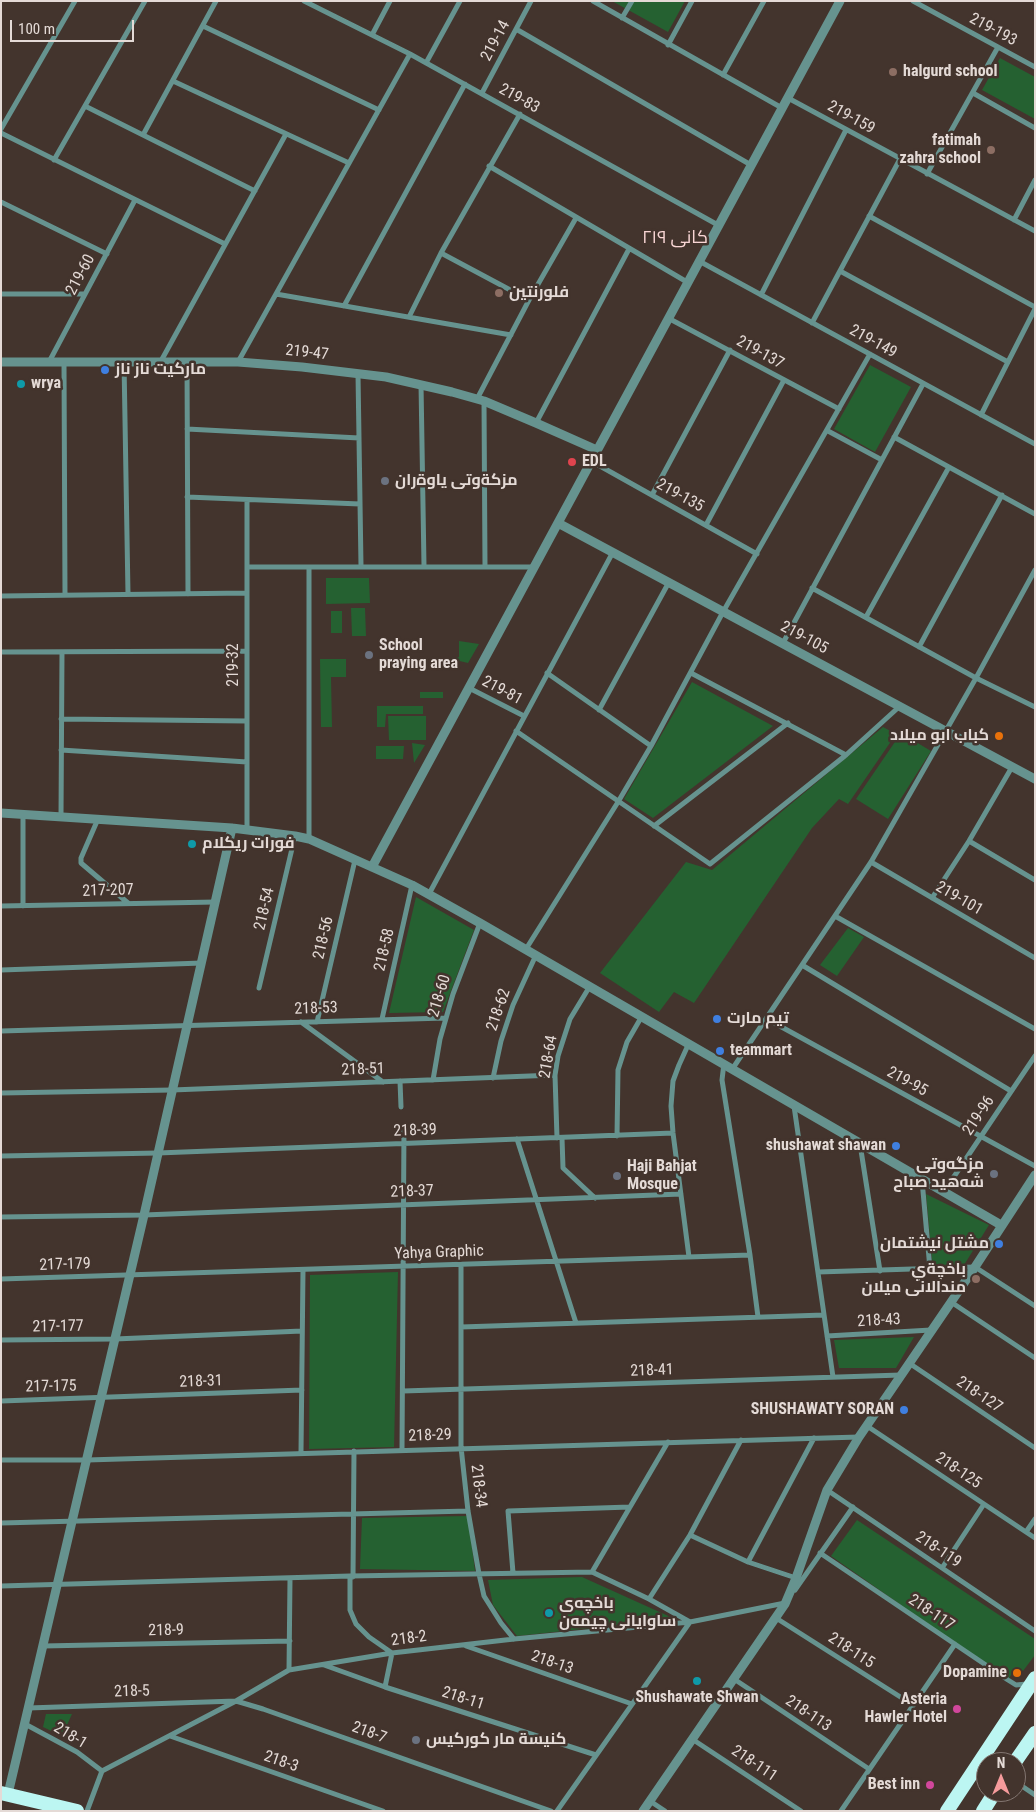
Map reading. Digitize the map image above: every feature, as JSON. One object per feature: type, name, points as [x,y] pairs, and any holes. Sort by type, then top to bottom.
[{"type":"highway","points":[[947,1811],[1033,1681]]},
{"type":"highway","points":[[1022,1752],[1035,1733]]},
{"type":"highway","points":[[5,1793],[77,1811]]},
{"type":"street","points":[[1,129],[75,1]]},
{"type":"street","points":[[54,160],[145,1]]},
{"type":"street","points":[[143,135],[216,1]]},
{"type":"street","name":"219-83","points":[[304,1],[316,4],[426,62],[718,225]]},
{"type":"street","points":[[372,35],[390,1]]},
{"type":"street","points":[[426,62],[460,1]]},
{"type":"street","name":"219-14","points":[[482,93],[531,1]]},
{"type":"street","points":[[593,1],[782,108]]},
{"type":"street","points":[[622,18],[632,1]]},
{"type":"street","points":[[668,45],[692,1]]},
{"type":"street","points":[[723,75],[764,1]]},
{"type":"street","points":[[372,868],[840,1]]},
{"type":"street","name":"219-193","points":[[915,2],[1035,66]]},
{"type":"street","points":[[203,26],[379,110]]},
{"type":"street","points":[[516,29],[751,165]]},
{"type":"street","points":[[927,174],[998,47]]},
{"type":"street","points":[[238,362],[410,54]]},
{"type":"street","points":[[173,81],[349,163]]},
{"type":"street","points":[[344,306],[464,84]]},
{"type":"street","points":[[972,93],[1035,128]]},
{"type":"street","name":"219-159","points":[[788,98],[1035,231]]},
{"type":"street","points":[[85,106],[255,191]]},
{"type":"street","points":[[409,318],[441,253],[520,114]]},
{"type":"street","points":[[761,295],[846,130]]},
{"type":"street","points":[[1,133],[225,244]]},
{"type":"street","points":[[161,361],[286,134]]},
{"type":"street","points":[[812,323],[900,159]]},
{"type":"street","points":[[489,166],[688,282]]},
{"type":"street","points":[[1014,220],[1035,180]]},
{"type":"street","name":"219-60","points":[[49,362],[135,200]]},
{"type":"street","points":[[1,202],[106,254]]},
{"type":"street","points":[[869,216],[1035,308],[981,415]]},
{"type":"street","points":[[485,566],[480,400],[510,335],[576,218]]},
{"type":"street","points":[[536,423],[629,248]]},
{"type":"street","points":[[441,253],[529,300]]},
{"type":"street","name":"219-149","points":[[699,261],[923,384],[1034,442]]},
{"type":"street","points":[[840,271],[1008,362]]},
{"type":"street","points":[[1,294],[85,294]]},
{"type":"street","points":[[276,294],[510,335]]},
{"type":"street","name":"219-137","points":[[668,318],[839,409]]},
{"type":"street","points":[[652,495],[730,350]]},
{"type":"street","points":[[526,949],[651,746],[723,612],[828,431],[870,354]]},
{"type":"street","name":"219-47","points":[[1,362],[238,362],[358,374],[421,384],[480,400],[597,450]]},
{"type":"street","points":[[64,362],[64,595]]},
{"type":"street","points":[[124,362],[128,594]]},
{"type":"street","points":[[187,362],[188,594]]},
{"type":"street","points":[[358,374],[361,566]]},
{"type":"street","points":[[706,525],[784,380]]},
{"type":"street","points":[[421,384],[424,566]]},
{"type":"street","points":[[783,643],[923,384]]},
{"type":"street","points":[[187,429],[359,438]]},
{"type":"street","points":[[828,431],[882,460]]},
{"type":"street","points":[[894,437],[1035,514]]},
{"type":"street","name":"219-135","points":[[591,461],[757,554]]},
{"type":"street","points":[[866,617],[949,467]]},
{"type":"street","points":[[918,647],[1002,495]]},
{"type":"street","points":[[187,497],[360,504]]},
{"type":"street","name":"219-32","points":[[247,500],[247,829]]},
{"type":"street","name":"219-105","points":[[558,523],[1035,779]]},
{"type":"street","points":[[428,894],[613,552]]},
{"type":"street","points":[[246,566],[534,567]]},
{"type":"street","points":[[309,566],[309,839]]},
{"type":"street","points":[[733,1068],[871,862],[1035,570]]},
{"type":"street","points":[[599,710],[669,582]]},
{"type":"street","points":[[812,588],[976,678],[1035,707]]},
{"type":"street","points":[[1,596],[247,593]]},
{"type":"street","points":[[1,652],[247,651]]},
{"type":"street","points":[[61,817],[62,652]]},
{"type":"street","points":[[547,673],[651,746]]},
{"type":"street","points":[[690,673],[846,755]]},
{"type":"street","name":"219-81","points":[[469,688],[524,716]]},
{"type":"street","points":[[516,730],[710,864],[846,755],[900,706]]},
{"type":"street","points":[[61,719],[247,721]]},
{"type":"street","points":[[654,826],[788,723]]},
{"type":"street","points":[[61,750],[247,762]]},
{"type":"street","points":[[932,898],[969,841],[1012,767]]},
{"type":"street","points":[[1,813],[247,829],[309,839],[412,885],[945,1190],[1001,1225]]},
{"type":"street","points":[[23,815],[23,906]]},
{"type":"street","points":[[99,819],[81,858],[81,863],[84,868],[128,903]]},
{"type":"street","points":[[5,1793],[25,1724],[73,1520],[232,828]]},
{"type":"street","name":"218-54","points":[[259,988],[295,836]]},
{"type":"street","points":[[969,841],[1035,880]]},
{"type":"street","name":"218-56","points":[[317,1022],[355,860]]},
{"type":"street","name":"219-101","points":[[871,862],[1035,958]]},
{"type":"street","name":"218-58","points":[[382,1019],[412,885]]},
{"type":"street","name":"217-207","points":[[1,906],[216,902]]},
{"type":"street","points":[[835,916],[1035,1029]]},
{"type":"street","name":"218-60","points":[[433,1080],[446,1018],[457,982],[480,923]]},
{"type":"street","name":"218-62","points":[[493,1078],[501,1041],[513,1005],[536,955]]},
{"type":"street","points":[[1,970],[202,963]]},
{"type":"street","points":[[802,965],[1011,1091]]},
{"type":"street","name":"218-64","points":[[590,986],[570,1019],[563,1038],[555,1076],[563,1168],[595,1198]]},
{"type":"street","points":[[617,1136],[618,1070],[627,1042],[642,1016]]},
{"type":"street","name":"218-53","points":[[1,1030],[446,1018]]},
{"type":"street","name":"219-95","points":[[767,1019],[1035,1166]]},
{"type":"street","points":[[301,1022],[383,1082]]},
{"type":"street","points":[[689,1043],[673,1081],[672,1106],[673,1134],[689,1257]]},
{"type":"street","name":"219-96","points":[[945,1190],[1035,1056]]},
{"type":"street","points":[[724,1063],[722,1080],[758,1317]]},
{"type":"street","name":"218-51","points":[[1,1093],[172,1090],[555,1076]]},
{"type":"street","points":[[400,1081],[401,1107]]},
{"type":"street","points":[[794,1103],[833,1378]]},
{"type":"street","points":[[402,1450],[404,1126]]},
{"type":"street","name":"218-39","points":[[1,1156],[158,1153],[673,1134]]},
{"type":"street","points":[[517,1140],[576,1323]]},
{"type":"street","points":[[859,1141],[880,1270]]},
{"type":"street","points":[[785,1604],[827,1490],[859,1437],[1035,1175]]},
{"type":"street","points":[[922,1177],[930,1269]]},
{"type":"street","name":"218-37","points":[[1,1217],[144,1215],[681,1194]]},
{"type":"street","name":"Yahya Graphic","points":[[130,1275],[750,1255]]},
{"type":"street","name":"218-34","points":[[461,1264],[461,1447],[468,1511],[478,1574],[484,1596],[514,1639]]},
{"type":"street","points":[[818,1272],[975,1267],[1035,1306]]},
{"type":"street","points":[[302,1452],[303,1270]]},
{"type":"street","name":"217-179","points":[[1,1279],[130,1275]]},
{"type":"street","points":[[951,1302],[1035,1358]]},
{"type":"street","points":[[461,1327],[824,1315]]},
{"type":"street","name":"218-43","points":[[827,1336],[932,1330]]},
{"type":"street","name":"217-177","points":[[1,1340],[115,1339],[302,1331]]},
{"type":"street","name":"218-127","points":[[910,1363],[1035,1448]]},
{"type":"street","name":"218-41","points":[[403,1391],[901,1375]]},
{"type":"street","name":"218-31","points":[[101,1398],[302,1390]]},
{"type":"street","name":"217-175","points":[[1,1401],[101,1398]]},
{"type":"street","name":"218-125","points":[[867,1426],[1035,1538]]},
{"type":"street","name":"218-29","points":[[1,1460],[87,1460],[461,1447],[859,1437]]},
{"type":"street","points":[[748,1562],[814,1438]]},
{"type":"street","points":[[648,1599],[690,1535],[740,1440]]},
{"type":"street","points":[[592,1572],[668,1442]]},
{"type":"street","points":[[354,1451],[350,1610],[356,1624],[368,1637],[392,1653],[385,1687]]},
{"type":"street","name":"218-119","points":[[827,1490],[1035,1631]]},
{"type":"street","points":[[942,1568],[984,1504]]},
{"type":"street","points":[[513,1573],[508,1511],[630,1507]]},
{"type":"street","points":[[643,1811],[853,1507]]},
{"type":"street","points":[[1,1523],[468,1511]]},
{"type":"street","points":[[1026,1532],[1035,1519]]},
{"type":"street","points":[[690,1535],[748,1562],[796,1578]]},
{"type":"street","name":"218-117","points":[[820,1553],[1016,1685],[1023,1685],[1033,1681]]},
{"type":"street","points":[[1,1586],[592,1572],[690,1622],[556,1811]]},
{"type":"street","points":[[289,1670],[290,1579]]},
{"type":"street","name":"218-2","points":[[102,1771],[236,1701],[289,1670],[392,1653],[690,1622],[785,1604]]},
{"type":"street","name":"218-115","points":[[776,1618],[913,1706]]},
{"type":"street","name":"218-9","points":[[43,1646],[290,1641]]},
{"type":"street","points":[[841,1811],[955,1644]]},
{"type":"street","name":"218-13","points":[[463,1645],[632,1704]]},
{"type":"street","name":"218-11","points":[[323,1665],[596,1755]]},
{"type":"street","name":"218-113","points":[[734,1678],[869,1770]]},
{"type":"street","name":"218-5","points":[[28,1708],[236,1701]]},
{"type":"street","name":"218-7","points":[[236,1701],[551,1811]]},
{"type":"street","name":"218-1","points":[[25,1724],[77,1752],[102,1771]]},
{"type":"street","name":"218-3","points":[[170,1736],[383,1811]]},
{"type":"street","name":"218-111","points":[[692,1739],[801,1811]]},
{"type":"street","points":[[87,1811],[102,1771]]},
{"type":"street","points":[[650,1801],[665,1811]]},
{"type":"green space","points":[[612,1],[685,1],[668,32]]},
{"type":"green space","points":[[1000,58],[1035,77],[1035,119],[982,90]]},
{"type":"green space","points":[[870,365],[911,387],[875,452],[834,429]]},
{"type":"green space","points":[[326,578],[369,578],[370,603],[326,604]]},
{"type":"green space","points":[[351,608],[365,608],[366,636],[352,636]]},
{"type":"green space","points":[[331,611],[342,611],[342,633],[331,633]]},
{"type":"green space","points":[[459,641],[479,644],[468,663],[451,659],[459,657]]},
{"type":"green space","points":[[320,659],[346,659],[346,677],[331,677],[332,727],[321,727]]},
{"type":"green space","points":[[692,682],[773,726],[653,818],[624,799]]},
{"type":"green space","points":[[420,692],[443,692],[443,698],[420,698]]},
{"type":"green space","points":[[377,706],[423,706],[423,714],[386,714],[385,727],[377,727]]},
{"type":"green space","points":[[388,716],[426,716],[426,740],[389,740]]},
{"type":"green space","points":[[883,727],[896,734],[848,804],[839,799],[812,828],[694,1003],[674,992],[659,1012],[600,973],[686,862],[712,870]]},
{"type":"green space","points":[[901,733],[931,751],[888,819],[856,799]]},
{"type":"green space","points":[[412,743],[425,745],[414,763]]},
{"type":"green space","points":[[376,746],[404,746],[403,759],[376,759]]},
{"type":"green space","points":[[416,897],[474,930],[443,1012],[389,1013]]},
{"type":"green space","points":[[848,928],[864,937],[837,976],[820,965]]},
{"type":"green space","points":[[926,1194],[989,1225],[964,1265],[933,1269]]},
{"type":"green space","points":[[398,1272],[394,1447],[309,1449],[310,1275]]},
{"type":"green space","points":[[914,1337],[896,1368],[839,1368],[834,1340]]},
{"type":"green space","points":[[468,1516],[475,1571],[360,1569],[362,1518]]},
{"type":"green space","points":[[857,1520],[1035,1639],[1035,1655],[1023,1671],[1016,1667],[1008,1680],[831,1556]]},
{"type":"green space","points":[[582,1577],[675,1619],[517,1636],[493,1605],[488,1580]]},
{"type":"green space","points":[[46,1714],[72,1714],[62,1736],[43,1727]]},
{"type":"place","name":"halgurd school","points":[[893,72]]},
{"type":"place","name":"fatimah zahra school","points":[[991,150]]},
{"type":"place","name":"فلورنتين","points":[[499,293]]},
{"type":"place","name":"ماركيت ناز ناز","points":[[105,370]]},
{"type":"place","name":"wrya","points":[[21,384]]},
{"type":"place","name":"EDL","points":[[572,462]]},
{"type":"place","name":"مزكةوتى ياوةران","points":[[385,481]]},
{"type":"place","name":"School praying area","points":[[369,655]]},
{"type":"place","name":"کباب ابو میلاد","points":[[999,736]]},
{"type":"place","name":"فورات ريکلام","points":[[192,844]]},
{"type":"place","name":"تيم مارت","points":[[717,1019]]},
{"type":"place","name":"teammart","points":[[720,1051]]},
{"type":"place","name":"shushawat shawan","points":[[896,1146]]},
{"type":"place","name":"مزگه‌وتی شه‌هید صباح","points":[[994,1174]]},
{"type":"place","name":"Haji Bahjat Mosque","points":[[617,1176]]},
{"type":"place","name":"مشتل نيشتمان","points":[[999,1244]]},
{"type":"place","name":"باخچةي مندالانى ميلان","points":[[976,1279]]},
{"type":"place","name":"SHUSHAWATY SORAN","points":[[904,1410]]},
{"type":"place","name":"باخچه‌ی ساوایانی چیمه‌ن","points":[[549,1613]]},
{"type":"place","name":"Dopamine","points":[[1017,1673]]},
{"type":"place","name":"Shushawate Shwan","points":[[697,1681]]},
{"type":"place","name":"Asteria Hawler Hotel","points":[[957,1709]]},
{"type":"place","name":"كنيسة مار كوركيس","points":[[416,1740]]},
{"type":"place","name":"Best inn","points":[[930,1785]]},
{"type":"district","name":"کانی ٢١٩","points":[[675,238]]}]
